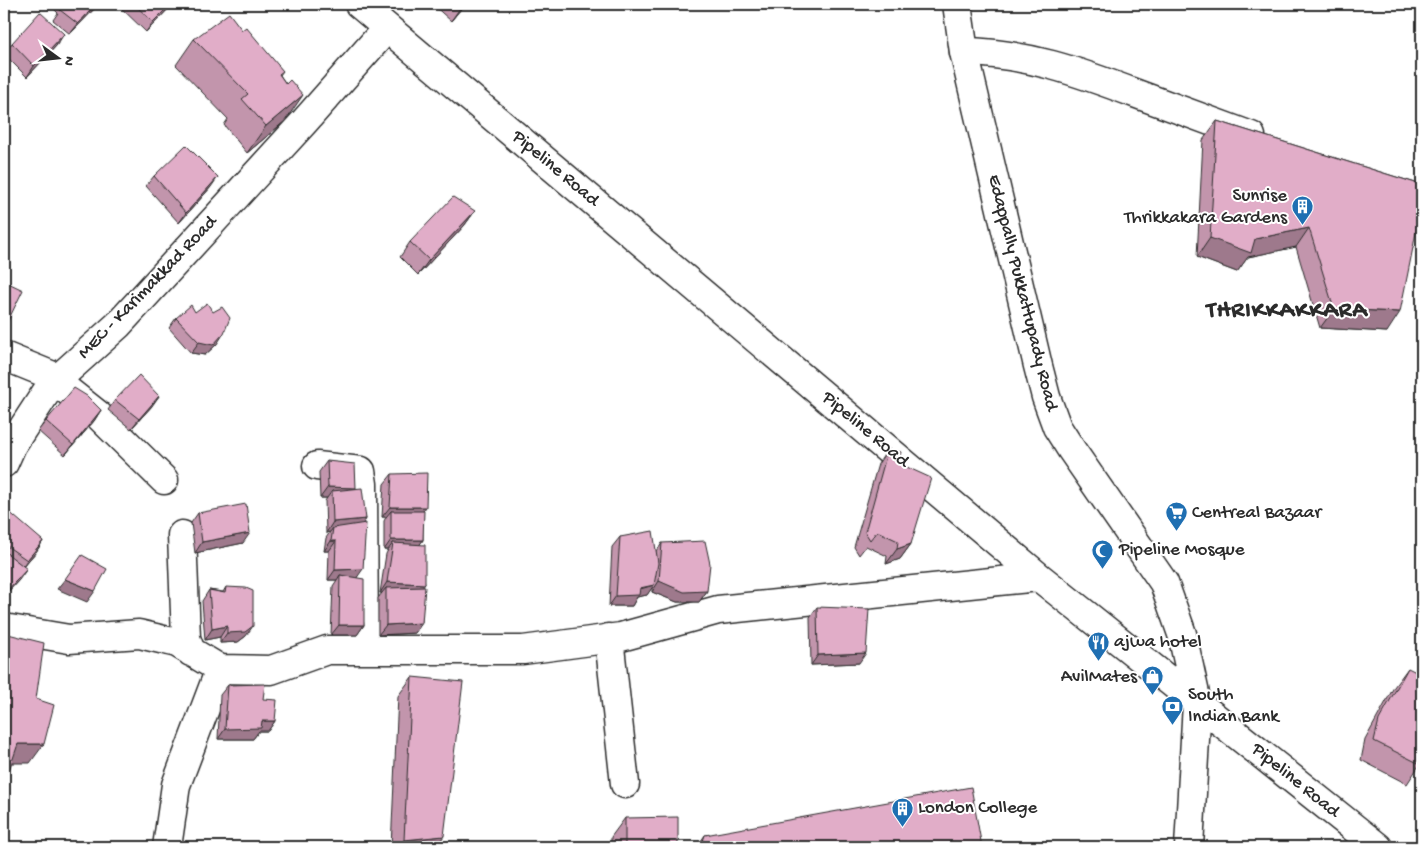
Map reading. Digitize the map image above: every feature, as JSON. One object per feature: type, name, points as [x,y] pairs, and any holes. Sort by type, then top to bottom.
[{"type":"street","name":"Pipeline Road","points":[[358,4],[1039,577],[1378,847]]},
{"type":"street","name":"Edappally Pukkattupady Road","points":[[957,4],[964,52],[1046,397],[1057,427],[1164,583],[1182,634],[1197,703],[1189,847]]},
{"type":"street","name":"MEC - Karimakkad Road","points":[[4,463],[12,445],[51,385],[118,325],[388,28]]},
{"type":"street","points":[[964,52],[992,52],[1008,55],[1092,77],[1278,146]]},
{"type":"street","points":[[4,356],[58,378],[68,391],[97,414],[164,480]]},
{"type":"street","points":[[317,466],[361,471],[363,484],[364,650]]},
{"type":"street","points":[[182,535],[186,638],[191,652]]},
{"type":"street","points":[[4,628],[69,639],[139,634],[177,643],[220,669],[271,670],[327,650],[523,650],[620,637],[718,610],[1039,577]]},
{"type":"street","points":[[609,638],[625,784]]},
{"type":"street","points":[[167,847],[176,785],[220,669]]},
{"type":"building","points":[[64,4],[96,4],[78,24],[60,10]]},
{"type":"building","points":[[134,4],[171,4],[153,22]]},
{"type":"building","points":[[40,12],[64,34],[34,66],[12,43]]},
{"type":"building","points":[[229,13],[242,30],[246,27],[283,71],[279,74],[286,84],[290,80],[303,95],[266,126],[242,99],[248,94],[194,39]]},
{"type":"building","name":"Sunrise Thrikkakara Gardens","points":[[1217,121],[1422,185],[1422,203],[1400,312],[1334,309],[1309,228],[1255,239],[1251,253],[1210,238]]},
{"type":"building","points":[[186,145],[218,177],[186,213],[154,176]]},
{"type":"building","points":[[453,197],[475,211],[429,260],[410,242]]},
{"type":"building","points":[[4,281],[23,290],[4,329]]},
{"type":"building","points":[[207,303],[213,312],[222,307],[230,318],[224,333],[213,345],[199,342],[176,318],[191,305],[195,312]]},
{"type":"building","points":[[139,375],[159,396],[139,419],[115,400]]},
{"type":"building","points":[[74,388],[87,396],[101,410],[73,445],[46,421]]},
{"type":"building","points":[[888,449],[901,452],[898,463],[931,478],[911,544],[897,549],[898,541],[877,531],[870,540],[865,532]]},
{"type":"building","points":[[327,461],[355,464],[356,488],[328,487]]},
{"type":"building","points":[[427,473],[426,507],[390,507],[392,474]]},
{"type":"building","points":[[362,488],[366,519],[333,522],[332,491]]},
{"type":"building","points":[[246,504],[250,533],[202,542],[198,513]]},
{"type":"building","points":[[7,510],[43,541],[27,560],[4,544],[4,515]]},
{"type":"building","points":[[391,511],[424,511],[423,540],[391,540]]},
{"type":"building","points":[[366,523],[363,569],[335,570],[336,541],[331,541],[333,528]]},
{"type":"building","points":[[653,531],[658,563],[654,585],[640,588],[639,595],[616,596],[620,537]]},
{"type":"building","points":[[705,541],[710,564],[707,591],[684,592],[659,581],[662,543]]},
{"type":"building","points":[[393,543],[425,545],[425,584],[387,582]]},
{"type":"building","points":[[4,551],[27,569],[4,594]]},
{"type":"building","points":[[82,555],[107,569],[95,591],[65,579]]},
{"type":"building","points":[[340,575],[364,579],[364,625],[339,625]]},
{"type":"building","points":[[226,587],[246,588],[253,591],[253,626],[245,632],[227,633],[227,626],[212,629],[209,590],[225,593]]},
{"type":"building","points":[[425,587],[422,623],[386,625],[386,588]]},
{"type":"building","points":[[817,607],[869,609],[866,653],[818,655]]},
{"type":"building","points":[[4,633],[44,643],[36,699],[54,705],[44,744],[18,744],[4,785]]},
{"type":"building","points":[[1408,668],[1422,675],[1422,761],[1420,764],[1374,741],[1379,720]]},
{"type":"building","points":[[412,677],[463,682],[444,836],[404,840]]},
{"type":"building","points":[[265,684],[263,699],[277,700],[275,721],[262,721],[261,728],[225,729],[228,685]]},
{"type":"building","points":[[971,787],[982,847],[701,847],[705,835]]},
{"type":"building","points":[[678,817],[678,847],[625,847],[625,818]]},
{"type":"place","name":"Sunrise Thrikkakara Gardens","points":[[1303,226]]},
{"type":"place","name":"Centreal Bazaar","points":[[1176,532]]},
{"type":"place","name":"Pipeline Mosque","points":[[1103,569]]},
{"type":"place","name":"ajwa hotel","points":[[1098,661]]},
{"type":"place","name":"AvilMates","points":[[1153,696]]},
{"type":"place","name":"South Indian Bank","points":[[1172,725]]},
{"type":"place","name":"London College","points":[[902,827]]},
{"type":"district","name":"THRIKKAKKARA","points":[[1287,311]]}]
